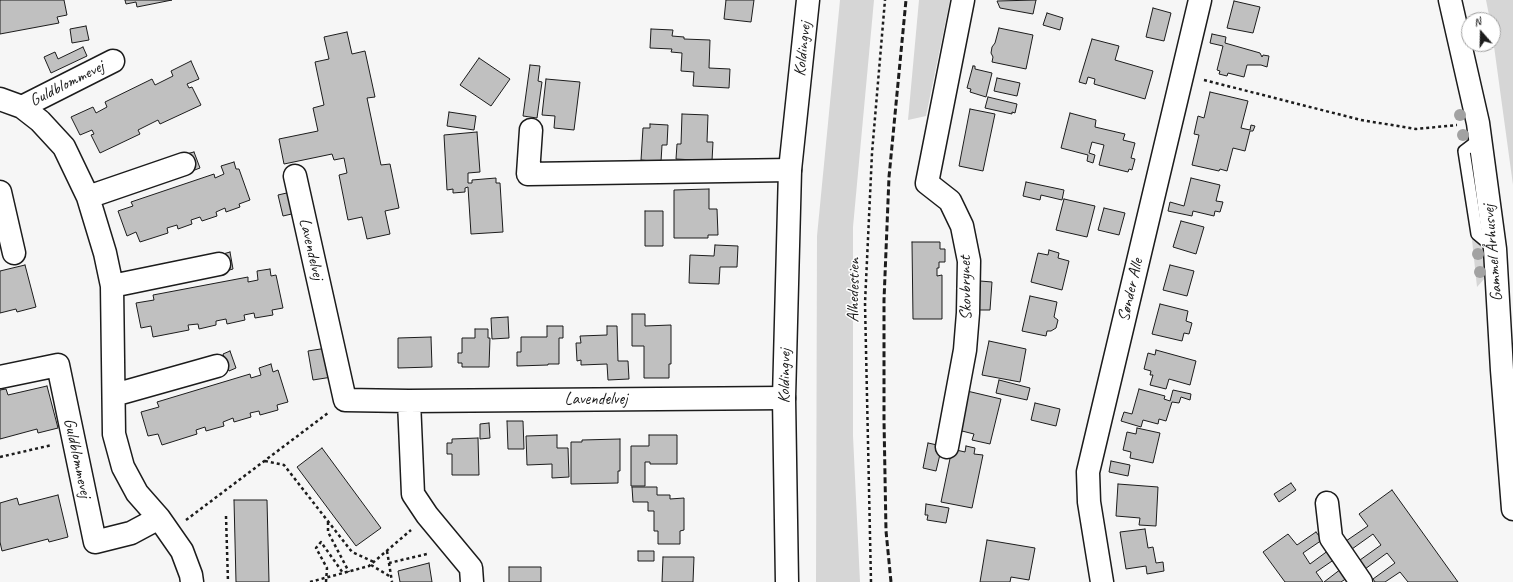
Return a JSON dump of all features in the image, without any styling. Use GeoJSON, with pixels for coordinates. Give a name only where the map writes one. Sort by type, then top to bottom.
{"type":"FeatureCollection","features":[{"type":"Feature","properties":{"kind":"street","name":"Koldingvej"},"geometry":{"type":"LineString","coordinates":[[787,582],[784,398],[790,170],[808,0]]}},
{"type":"Feature","properties":{"kind":"street","name":"Skovbrynet"},"geometry":{"type":"LineString","coordinates":[[947,447],[965,350],[968,313],[969,261],[962,226],[950,201],[927,183],[963,0]]}},
{"type":"Feature","properties":{"kind":"street","name":"Sønder Alle"},"geometry":{"type":"LineString","coordinates":[[1102,582],[1089,502],[1088,472],[1200,0]]}},
{"type":"Feature","properties":{"kind":"street","name":"Gammel Århusvej"},"geometry":{"type":"LineString","coordinates":[[1450,0],[1480,130],[1495,249],[1502,370],[1512,498]]}},
{"type":"Feature","properties":{"kind":"street","name":"Guldblommevej"},"geometry":{"type":"LineString","coordinates":[[22,107],[113,61]]}},
{"type":"Feature","properties":{"kind":"street","name":"Guldblommevej"},"geometry":{"type":"LineString","coordinates":[[0,99],[22,107],[40,120],[64,147],[88,197],[105,253],[112,286],[114,434],[123,467],[137,493],[164,525],[182,551],[192,582]]}},
{"type":"Feature","properties":{"kind":"street"},"geometry":{"type":"LineString","coordinates":[[531,130],[528,174],[790,170]]}},
{"type":"Feature","properties":{"kind":"street"},"geometry":{"type":"LineString","coordinates":[[88,197],[184,164]]}},
{"type":"Feature","properties":{"kind":"street","name":"Lavendelvej"},"geometry":{"type":"LineString","coordinates":[[295,176],[346,400],[409,401],[784,398]]}},
{"type":"Feature","properties":{"kind":"street"},"geometry":{"type":"LineString","coordinates":[[0,192],[14,253]]}},
{"type":"Feature","properties":{"kind":"street"},"geometry":{"type":"LineString","coordinates":[[112,286],[220,264]]}},
{"type":"Feature","properties":{"kind":"street","name":"Guldblommevej"},"geometry":{"type":"LineString","coordinates":[[0,377],[58,365],[95,542],[164,525]]}},
{"type":"Feature","properties":{"kind":"street"},"geometry":{"type":"LineString","coordinates":[[114,395],[217,366]]}},
{"type":"Feature","properties":{"kind":"street"},"geometry":{"type":"LineString","coordinates":[[409,401],[413,494],[427,515],[471,568],[472,582]]}},
{"type":"Feature","properties":{"kind":"street"},"geometry":{"type":"LineString","coordinates":[[1327,504],[1331,538],[1361,582]]}},
{"type":"Feature","properties":{"kind":"path","name":"Alhedestien"},"geometry":{"type":"LineString","coordinates":[[871,582],[865,303],[872,153],[884,0]]}},
{"type":"Feature","properties":{"kind":"path"},"geometry":{"type":"LineString","coordinates":[[1182,75],[1362,120],[1416,129],[1480,130]]}},
{"type":"Feature","properties":{"kind":"path"},"geometry":{"type":"LineString","coordinates":[[164,525],[264,461],[346,400]]}},
{"type":"Feature","properties":{"kind":"path"},"geometry":{"type":"LineString","coordinates":[[0,457],[74,441]]}},
{"type":"Feature","properties":{"kind":"path"},"geometry":{"type":"LineString","coordinates":[[264,461],[284,465],[352,552],[374,562]]}},
{"type":"Feature","properties":{"kind":"path"},"geometry":{"type":"LineString","coordinates":[[310,582],[370,565],[427,515]]}},
{"type":"Feature","properties":{"kind":"path"},"geometry":{"type":"LineString","coordinates":[[226,516],[228,582]]}},
{"type":"Feature","properties":{"kind":"path"},"geometry":{"type":"LineString","coordinates":[[328,522],[328,532],[349,572]]}},
{"type":"Feature","properties":{"kind":"path"},"geometry":{"type":"LineString","coordinates":[[326,582],[327,568],[316,548],[322,542],[343,573]]}},
{"type":"Feature","properties":{"kind":"path"},"geometry":{"type":"LineString","coordinates":[[387,551],[392,582]]}},
{"type":"Feature","properties":{"kind":"path"},"geometry":{"type":"LineString","coordinates":[[388,563],[427,554]]}},
{"type":"Feature","properties":{"kind":"path"},"geometry":{"type":"LineString","coordinates":[[370,565],[391,577]]}},
{"type":"Feature","properties":{"kind":"shaded area"},"geometry":{"type":"Polygon","coordinates":[[[840,0],[874,0],[853,227],[853,436],[860,582],[816,582],[817,236],[840,0]]]}},
{"type":"Feature","properties":{"kind":"shaded area"},"geometry":{"type":"Polygon","coordinates":[[[919,0],[950,0],[926,116],[908,120],[919,0]]]}},
{"type":"Feature","properties":{"kind":"shaded area"},"geometry":{"type":"Polygon","coordinates":[[[1486,0],[1513,0],[1513,185],[1495,52],[1501,52],[1501,12],[1488,12],[1486,0]]]}},
{"type":"Feature","properties":{"kind":"shaded area"},"geometry":{"type":"Polygon","coordinates":[[[1472,240],[1482,246],[1486,277],[1477,287],[1472,240]]]}},
{"type":"Feature","properties":{"kind":"building"},"geometry":{"type":"Polygon","coordinates":[[[0,0],[64,0],[67,15],[57,17],[59,23],[0,34],[0,0]]]}},
{"type":"Feature","properties":{"kind":"building"},"geometry":{"type":"Polygon","coordinates":[[[125,0],[172,0],[137,7],[136,2],[126,4],[125,0]]]}},
{"type":"Feature","properties":{"kind":"building"},"geometry":{"type":"Polygon","coordinates":[[[726,0],[754,0],[751,22],[724,19],[726,0]]]}},
{"type":"Feature","properties":{"kind":"building"},"geometry":{"type":"Polygon","coordinates":[[[1036,0],[1033,14],[1000,8],[997,1],[1036,0]]]}},
{"type":"Feature","properties":{"kind":"building"},"geometry":{"type":"Polygon","coordinates":[[[1234,1],[1260,7],[1253,33],[1227,28],[1234,1]]]}},
{"type":"Feature","properties":{"kind":"building"},"geometry":{"type":"Polygon","coordinates":[[[1153,8],[1171,13],[1164,41],[1146,37],[1153,8]]]}},
{"type":"Feature","properties":{"kind":"building"},"geometry":{"type":"Polygon","coordinates":[[[1047,13],[1063,18],[1060,30],[1043,25],[1047,13]]]}},
{"type":"Feature","properties":{"kind":"building"},"geometry":{"type":"Polygon","coordinates":[[[86,26],[89,40],[72,43],[70,29],[86,26]]]}},
{"type":"Feature","properties":{"kind":"building"},"geometry":{"type":"Polygon","coordinates":[[[999,28],[1033,35],[1026,69],[992,62],[992,47],[995,43],[999,28]]]}},
{"type":"Feature","properties":{"kind":"building"},"geometry":{"type":"Polygon","coordinates":[[[651,29],[673,30],[672,36],[684,37],[684,39],[710,40],[709,68],[730,69],[729,88],[693,86],[694,72],[681,71],[682,53],[671,52],[672,49],[650,48],[651,29]]]}},
{"type":"Feature","properties":{"kind":"building"},"geometry":{"type":"Polygon","coordinates":[[[347,32],[352,54],[365,51],[375,97],[367,98],[381,165],[390,164],[399,208],[385,211],[390,234],[367,239],[362,217],[348,220],[339,175],[347,173],[344,158],[334,160],[332,154],[284,164],[279,139],[318,131],[313,108],[324,105],[315,62],[329,59],[324,37],[347,32]]]}},
{"type":"Feature","properties":{"kind":"building"},"geometry":{"type":"Polygon","coordinates":[[[1212,34],[1226,37],[1225,43],[1260,53],[1262,57],[1263,55],[1269,56],[1267,67],[1261,65],[1247,65],[1244,77],[1228,73],[1227,76],[1219,74],[1220,71],[1217,70],[1223,46],[1210,43],[1212,34]]]}},
{"type":"Feature","properties":{"kind":"building"},"geometry":{"type":"Polygon","coordinates":[[[1092,39],[1119,46],[1115,60],[1153,71],[1145,99],[1094,84],[1095,79],[1088,77],[1086,84],[1079,82],[1092,39]]]}},
{"type":"Feature","properties":{"kind":"building"},"geometry":{"type":"Polygon","coordinates":[[[83,47],[87,56],[51,73],[44,57],[55,52],[58,59],[83,47]]]}},
{"type":"Feature","properties":{"kind":"building"},"geometry":{"type":"Polygon","coordinates":[[[479,58],[510,79],[491,106],[460,85],[479,58]]]}},
{"type":"Feature","properties":{"kind":"building"},"geometry":{"type":"Polygon","coordinates":[[[191,61],[199,79],[187,84],[189,88],[192,87],[201,105],[160,124],[158,120],[138,130],[140,134],[100,153],[91,135],[94,134],[92,130],[80,135],[71,117],[93,107],[96,113],[107,107],[105,102],[152,79],[155,85],[173,76],[171,71],[191,61]]]}},
{"type":"Feature","properties":{"kind":"building"},"geometry":{"type":"Polygon","coordinates":[[[530,65],[540,66],[538,81],[542,82],[537,118],[523,116],[530,65]]]}},
{"type":"Feature","properties":{"kind":"building"},"geometry":{"type":"Polygon","coordinates":[[[973,66],[975,66],[975,69],[992,73],[986,97],[970,92],[971,89],[967,88],[973,66]]]}},
{"type":"Feature","properties":{"kind":"building"},"geometry":{"type":"Polygon","coordinates":[[[997,78],[1020,83],[1017,96],[994,91],[997,78]]]}},
{"type":"Feature","properties":{"kind":"building"},"geometry":{"type":"Polygon","coordinates":[[[546,79],[580,82],[574,130],[554,128],[555,116],[542,115],[546,79]]]}},
{"type":"Feature","properties":{"kind":"building"},"geometry":{"type":"Polygon","coordinates":[[[1210,92],[1248,101],[1241,128],[1250,130],[1251,125],[1255,126],[1253,131],[1250,131],[1245,151],[1233,148],[1227,171],[1220,169],[1219,171],[1192,165],[1199,135],[1194,134],[1198,116],[1204,118],[1210,92]]]}},
{"type":"Feature","properties":{"kind":"building"},"geometry":{"type":"Polygon","coordinates":[[[988,97],[1017,104],[1015,113],[1012,112],[1012,114],[985,108],[988,97]]]}},
{"type":"Feature","properties":{"kind":"building"},"geometry":{"type":"Polygon","coordinates":[[[970,109],[995,114],[983,171],[959,166],[970,109]]]}},
{"type":"Feature","properties":{"kind":"building"},"geometry":{"type":"Polygon","coordinates":[[[449,112],[476,116],[474,130],[447,126],[449,112]]]}},
{"type":"Feature","properties":{"kind":"building"},"geometry":{"type":"Polygon","coordinates":[[[1070,113],[1096,120],[1095,127],[1125,134],[1123,140],[1135,143],[1131,158],[1135,159],[1132,170],[1129,169],[1128,172],[1099,165],[1104,145],[1092,142],[1089,153],[1095,155],[1093,163],[1087,161],[1088,155],[1061,148],[1070,113]]]}},
{"type":"Feature","properties":{"kind":"building"},"geometry":{"type":"Polygon","coordinates":[[[682,114],[708,115],[707,142],[713,142],[712,161],[676,159],[677,144],[681,144],[682,114]]]}},
{"type":"Feature","properties":{"kind":"building"},"geometry":{"type":"Polygon","coordinates":[[[650,124],[668,125],[667,145],[662,145],[661,162],[641,160],[643,128],[650,128],[650,124]]]}},
{"type":"Feature","properties":{"kind":"building"},"geometry":{"type":"Polygon","coordinates":[[[477,132],[480,172],[468,173],[468,183],[472,183],[472,180],[496,178],[496,183],[500,183],[503,232],[471,234],[468,187],[465,188],[465,192],[453,193],[453,189],[447,190],[444,135],[477,132]]]}},
{"type":"Feature","properties":{"kind":"building"},"geometry":{"type":"Polygon","coordinates":[[[194,152],[200,168],[192,171],[186,154],[194,152]]]}},
{"type":"Feature","properties":{"kind":"building"},"geometry":{"type":"Polygon","coordinates":[[[234,162],[236,169],[239,169],[250,200],[239,204],[240,207],[226,212],[225,208],[216,212],[217,216],[202,221],[200,217],[191,220],[192,224],[178,229],[177,225],[167,228],[168,233],[140,242],[136,232],[127,236],[118,211],[133,206],[131,202],[214,174],[215,178],[224,174],[221,166],[234,162]]]}},
{"type":"Feature","properties":{"kind":"building"},"geometry":{"type":"Polygon","coordinates":[[[1191,178],[1220,185],[1216,201],[1223,202],[1220,212],[1215,211],[1214,216],[1193,211],[1192,216],[1168,211],[1170,202],[1184,206],[1191,178]]]}},
{"type":"Feature","properties":{"kind":"building"},"geometry":{"type":"Polygon","coordinates":[[[1026,182],[1064,190],[1062,200],[1041,195],[1040,200],[1023,196],[1026,182]]]}},
{"type":"Feature","properties":{"kind":"building"},"geometry":{"type":"Polygon","coordinates":[[[709,189],[709,209],[717,209],[718,235],[708,235],[708,238],[674,238],[674,190],[709,189]]]}},
{"type":"Feature","properties":{"kind":"building"},"geometry":{"type":"Polygon","coordinates":[[[291,192],[296,213],[283,216],[278,195],[291,192]]]}},
{"type":"Feature","properties":{"kind":"building"},"geometry":{"type":"Polygon","coordinates":[[[1064,199],[1095,206],[1087,237],[1056,230],[1064,199]]]}},
{"type":"Feature","properties":{"kind":"building"},"geometry":{"type":"Polygon","coordinates":[[[1104,208],[1125,213],[1119,235],[1098,230],[1104,208]]]}},
{"type":"Feature","properties":{"kind":"building"},"geometry":{"type":"Polygon","coordinates":[[[645,211],[663,211],[663,246],[645,246],[645,211]]]}},
{"type":"Feature","properties":{"kind":"building"},"geometry":{"type":"Polygon","coordinates":[[[1181,221],[1204,227],[1196,254],[1173,247],[1181,221]]]}},
{"type":"Feature","properties":{"kind":"building"},"geometry":{"type":"Polygon","coordinates":[[[912,242],[940,242],[940,249],[945,249],[945,262],[939,262],[939,268],[937,268],[937,276],[942,275],[942,319],[913,319],[912,242]]]}},
{"type":"Feature","properties":{"kind":"building"},"geometry":{"type":"Polygon","coordinates":[[[715,245],[738,246],[737,267],[720,267],[719,284],[689,283],[690,255],[714,256],[715,245]]]}},
{"type":"Feature","properties":{"kind":"building"},"geometry":{"type":"Polygon","coordinates":[[[1049,250],[1059,253],[1058,258],[1069,261],[1062,290],[1031,282],[1038,253],[1048,255],[1049,250]]]}},
{"type":"Feature","properties":{"kind":"building"},"geometry":{"type":"Polygon","coordinates":[[[230,252],[233,269],[226,271],[223,254],[230,252]]]}},
{"type":"Feature","properties":{"kind":"building"},"geometry":{"type":"Polygon","coordinates":[[[25,265],[36,307],[17,312],[16,309],[0,313],[0,271],[25,265]]]}},
{"type":"Feature","properties":{"kind":"building"},"geometry":{"type":"Polygon","coordinates":[[[1170,265],[1194,271],[1187,296],[1163,290],[1170,265]]]}},
{"type":"Feature","properties":{"kind":"building"},"geometry":{"type":"Polygon","coordinates":[[[270,269],[271,276],[276,275],[283,308],[272,310],[273,315],[255,318],[254,313],[244,315],[245,320],[227,324],[226,319],[216,321],[216,325],[199,329],[198,324],[188,325],[189,330],[153,337],[151,326],[141,328],[136,303],[154,300],[153,295],[248,277],[248,282],[258,280],[257,271],[270,269]]]}},
{"type":"Feature","properties":{"kind":"building"},"geometry":{"type":"Polygon","coordinates":[[[980,281],[992,282],[990,310],[978,310],[980,281]]]}},
{"type":"Feature","properties":{"kind":"building"},"geometry":{"type":"Polygon","coordinates":[[[1030,296],[1057,302],[1054,317],[1058,320],[1056,328],[1051,331],[1047,331],[1046,336],[1022,331],[1030,296]]]}},
{"type":"Feature","properties":{"kind":"building"},"geometry":{"type":"Polygon","coordinates":[[[1160,304],[1188,311],[1186,321],[1192,323],[1189,334],[1184,333],[1182,341],[1152,334],[1160,304]]]}},
{"type":"Feature","properties":{"kind":"building"},"geometry":{"type":"Polygon","coordinates":[[[632,314],[645,314],[645,326],[671,325],[671,364],[669,364],[669,378],[644,378],[644,346],[632,346],[632,314]]]}},
{"type":"Feature","properties":{"kind":"building"},"geometry":{"type":"Polygon","coordinates":[[[508,317],[509,338],[492,339],[491,318],[508,317]]]}},
{"type":"Feature","properties":{"kind":"building"},"geometry":{"type":"Polygon","coordinates":[[[547,326],[563,326],[563,338],[559,338],[559,364],[517,366],[517,352],[521,352],[521,337],[547,337],[547,326]]]}},
{"type":"Feature","properties":{"kind":"building"},"geometry":{"type":"Polygon","coordinates":[[[607,326],[617,326],[618,361],[628,361],[629,379],[608,380],[607,364],[581,365],[581,360],[577,361],[576,343],[581,343],[580,336],[607,335],[607,326]]]}},
{"type":"Feature","properties":{"kind":"building"},"geometry":{"type":"Polygon","coordinates":[[[475,329],[488,329],[488,338],[490,338],[489,367],[462,367],[462,363],[458,363],[458,353],[462,353],[462,338],[475,338],[475,329]]]}},
{"type":"Feature","properties":{"kind":"building"},"geometry":{"type":"Polygon","coordinates":[[[431,337],[432,367],[398,368],[398,338],[431,337]]]}},
{"type":"Feature","properties":{"kind":"building"},"geometry":{"type":"Polygon","coordinates":[[[989,341],[1026,349],[1020,382],[982,375],[989,341]]]}},
{"type":"Feature","properties":{"kind":"building"},"geometry":{"type":"Polygon","coordinates":[[[327,348],[332,377],[313,380],[308,351],[327,348]]]}},
{"type":"Feature","properties":{"kind":"building"},"geometry":{"type":"Polygon","coordinates":[[[1156,350],[1196,361],[1190,385],[1169,379],[1166,389],[1150,385],[1153,375],[1150,375],[1151,371],[1144,369],[1148,353],[1155,355],[1156,350]]]}},
{"type":"Feature","properties":{"kind":"building"},"geometry":{"type":"Polygon","coordinates":[[[230,351],[236,368],[229,371],[223,354],[230,351]]]}},
{"type":"Feature","properties":{"kind":"building"},"geometry":{"type":"Polygon","coordinates":[[[271,364],[273,372],[278,370],[288,402],[277,405],[278,410],[260,415],[259,411],[250,413],[251,417],[234,422],[233,418],[223,422],[224,426],[206,431],[205,427],[196,430],[197,434],[162,445],[158,434],[148,436],[141,412],[159,407],[157,402],[250,374],[251,378],[261,375],[259,368],[271,364]]]}},
{"type":"Feature","properties":{"kind":"building"},"geometry":{"type":"Polygon","coordinates":[[[999,380],[1030,388],[1027,400],[996,393],[999,380]]]}},
{"type":"Feature","properties":{"kind":"building"},"geometry":{"type":"Polygon","coordinates":[[[47,386],[58,428],[38,433],[37,429],[0,439],[0,390],[6,389],[8,395],[47,386]]]}},
{"type":"Feature","properties":{"kind":"building"},"geometry":{"type":"Polygon","coordinates":[[[1139,389],[1165,396],[1164,399],[1170,401],[1173,390],[1191,394],[1190,400],[1181,397],[1179,403],[1172,402],[1166,421],[1159,419],[1158,424],[1143,420],[1141,427],[1121,421],[1124,412],[1132,414],[1139,389]]]}},
{"type":"Feature","properties":{"kind":"building"},"geometry":{"type":"Polygon","coordinates":[[[967,391],[1001,399],[990,444],[972,440],[974,434],[962,431],[960,436],[957,435],[967,391]]]}},
{"type":"Feature","properties":{"kind":"building"},"geometry":{"type":"Polygon","coordinates":[[[1035,403],[1060,409],[1056,426],[1031,420],[1035,403]]]}},
{"type":"Feature","properties":{"kind":"building"},"geometry":{"type":"Polygon","coordinates":[[[507,421],[523,421],[524,449],[508,449],[507,421]]]}},
{"type":"Feature","properties":{"kind":"building"},"geometry":{"type":"Polygon","coordinates":[[[489,423],[490,438],[480,439],[480,424],[489,423]]]}},
{"type":"Feature","properties":{"kind":"building"},"geometry":{"type":"Polygon","coordinates":[[[1137,428],[1160,433],[1153,463],[1130,458],[1131,452],[1123,450],[1127,432],[1136,434],[1137,428]]]}},
{"type":"Feature","properties":{"kind":"building"},"geometry":{"type":"Polygon","coordinates":[[[557,435],[557,448],[568,448],[569,477],[552,478],[552,464],[527,465],[526,436],[557,435]]]}},
{"type":"Feature","properties":{"kind":"building"},"geometry":{"type":"Polygon","coordinates":[[[649,435],[677,435],[677,464],[650,464],[650,462],[645,462],[645,486],[631,486],[631,446],[649,446],[649,435]]]}},
{"type":"Feature","properties":{"kind":"building"},"geometry":{"type":"Polygon","coordinates":[[[478,438],[479,475],[452,475],[452,454],[447,454],[447,443],[452,443],[452,439],[478,438]]]}},
{"type":"Feature","properties":{"kind":"building"},"geometry":{"type":"Polygon","coordinates":[[[620,439],[620,471],[618,471],[618,483],[571,484],[571,442],[582,442],[582,440],[620,439]]]}},
{"type":"Feature","properties":{"kind":"building"},"geometry":{"type":"Polygon","coordinates":[[[928,443],[942,446],[936,471],[923,468],[928,443]]]}},
{"type":"Feature","properties":{"kind":"building"},"geometry":{"type":"Polygon","coordinates":[[[966,446],[975,448],[974,454],[983,455],[972,508],[941,502],[952,449],[965,452],[966,446]]]}},
{"type":"Feature","properties":{"kind":"building"},"geometry":{"type":"Polygon","coordinates":[[[322,448],[381,528],[356,546],[297,467],[322,448]]]}},
{"type":"Feature","properties":{"kind":"building"},"geometry":{"type":"Polygon","coordinates":[[[1111,461],[1130,465],[1128,476],[1109,472],[1111,461]]]}},
{"type":"Feature","properties":{"kind":"building"},"geometry":{"type":"Polygon","coordinates":[[[1291,483],[1296,490],[1279,502],[1274,494],[1291,483]]]}},
{"type":"Feature","properties":{"kind":"building"},"geometry":{"type":"Polygon","coordinates":[[[1118,484],[1158,487],[1156,526],[1139,525],[1140,518],[1116,516],[1118,484]]]}},
{"type":"Feature","properties":{"kind":"building"},"geometry":{"type":"Polygon","coordinates":[[[632,487],[657,487],[657,495],[670,495],[670,499],[684,498],[684,530],[680,531],[680,544],[658,544],[658,531],[654,531],[654,511],[648,511],[648,502],[633,502],[632,487]]]}},
{"type":"Feature","properties":{"kind":"building"},"geometry":{"type":"Polygon","coordinates":[[[1392,490],[1458,582],[1408,582],[1400,572],[1385,582],[1375,582],[1373,579],[1395,563],[1387,553],[1365,569],[1360,560],[1381,545],[1373,534],[1352,549],[1346,541],[1368,526],[1359,514],[1392,490]]]}},
{"type":"Feature","properties":{"kind":"building"},"geometry":{"type":"Polygon","coordinates":[[[58,495],[68,537],[49,542],[48,539],[2,551],[0,542],[0,503],[17,498],[19,505],[58,495]]]}},
{"type":"Feature","properties":{"kind":"building"},"geometry":{"type":"Polygon","coordinates":[[[234,500],[267,500],[269,582],[236,582],[234,500]]]}},
{"type":"Feature","properties":{"kind":"building"},"geometry":{"type":"Polygon","coordinates":[[[926,504],[949,508],[946,523],[927,520],[928,515],[925,515],[926,504]]]}},
{"type":"Feature","properties":{"kind":"building"},"geometry":{"type":"Polygon","coordinates":[[[1145,529],[1148,548],[1153,547],[1156,563],[1163,562],[1164,571],[1147,574],[1146,566],[1126,569],[1120,532],[1145,529]]]}},
{"type":"Feature","properties":{"kind":"building"},"geometry":{"type":"Polygon","coordinates":[[[1316,532],[1322,540],[1303,553],[1310,564],[1329,550],[1335,559],[1316,572],[1323,582],[1285,582],[1263,552],[1288,534],[1297,545],[1316,532]]]}},
{"type":"Feature","properties":{"kind":"building"},"geometry":{"type":"Polygon","coordinates":[[[987,540],[1035,548],[1029,580],[1011,577],[1010,582],[980,582],[987,540]]]}},
{"type":"Feature","properties":{"kind":"building"},"geometry":{"type":"Polygon","coordinates":[[[638,551],[654,551],[654,561],[638,561],[638,551]]]}},
{"type":"Feature","properties":{"kind":"building"},"geometry":{"type":"Polygon","coordinates":[[[663,557],[694,557],[693,582],[662,582],[663,557]]]}},
{"type":"Feature","properties":{"kind":"building"},"geometry":{"type":"Polygon","coordinates":[[[429,563],[432,582],[400,582],[398,571],[429,563]]]}},
{"type":"Feature","properties":{"kind":"building"},"geometry":{"type":"Polygon","coordinates":[[[509,567],[541,567],[541,582],[509,582],[509,567]]]}},
{"type":"Feature","properties":{"kind":"building"},"geometry":{"type":"Polygon","coordinates":[[[1341,569],[1347,578],[1341,582],[1324,582],[1341,569]]]}},
{"type":"Feature","properties":{"kind":"railway"},"geometry":{"type":"LineString","coordinates":[[891,582],[886,531],[884,300],[889,177],[906,0]]}}]}
